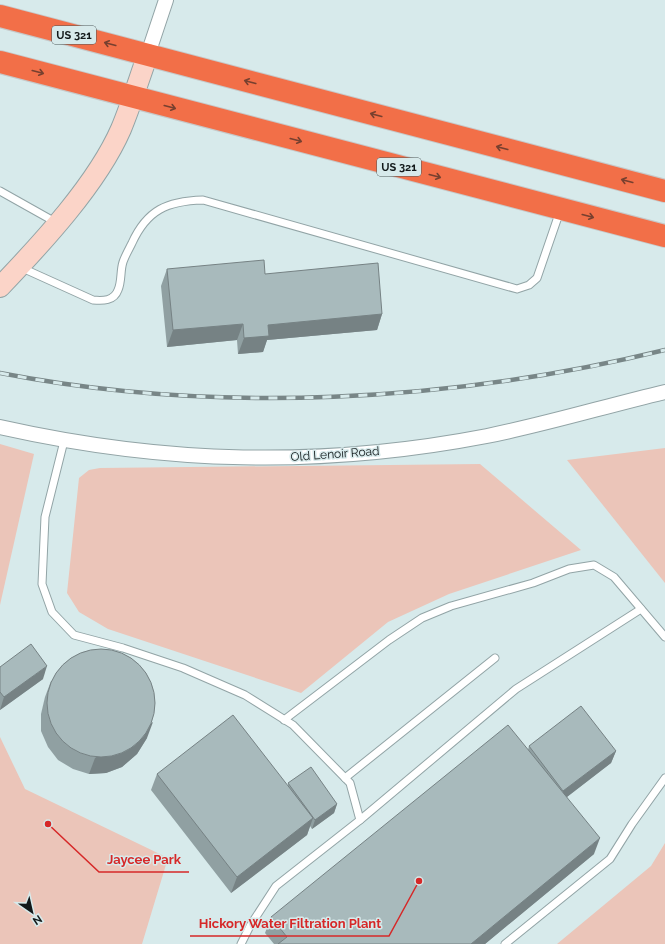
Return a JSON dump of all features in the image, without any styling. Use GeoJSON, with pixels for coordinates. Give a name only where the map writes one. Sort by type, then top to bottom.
{"type":"FeatureCollection","features":[{"type":"Feature","properties":{"kind":"highway","name":"US 321"},"geometry":{"type":"LineString","coordinates":[[0,16],[665,191]]}},
{"type":"Feature","properties":{"kind":"highway","name":"US 321"},"geometry":{"type":"LineString","coordinates":[[0,62],[665,236]]}},
{"type":"Feature","properties":{"kind":"main road"},"geometry":{"type":"LineString","coordinates":[[0,287],[58,223],[105,158],[121,129],[148,54]]}},
{"type":"Feature","properties":{"kind":"street"},"geometry":{"type":"LineString","coordinates":[[148,54],[166,0]]}},
{"type":"Feature","properties":{"kind":"street","name":"Old Lenoir Road"},"geometry":{"type":"LineString","coordinates":[[0,428],[64,440],[177,455],[257,459],[333,456],[398,450],[488,436],[539,425],[665,392]]}},
{"type":"Feature","properties":{"kind":"lane"},"geometry":{"type":"LineString","coordinates":[[0,191],[58,223]]}},
{"type":"Feature","properties":{"kind":"lane"},"geometry":{"type":"LineString","coordinates":[[19,267],[92,300],[104,302],[113,297],[118,290],[123,263],[138,229],[146,218],[174,203],[203,200],[517,289],[529,285],[537,278],[560,209]]}},
{"type":"Feature","properties":{"kind":"lane"},"geometry":{"type":"LineString","coordinates":[[64,440],[45,517],[42,584],[52,612],[74,635],[123,648],[183,668],[245,695],[293,725],[350,783],[360,820]]}},
{"type":"Feature","properties":{"kind":"lane"},"geometry":{"type":"LineString","coordinates":[[284,720],[389,640],[422,618],[451,606],[533,583],[569,569],[594,565],[614,577],[665,636]]}},
{"type":"Feature","properties":{"kind":"lane"},"geometry":{"type":"LineString","coordinates":[[241,944],[250,926],[276,886],[360,820],[516,689],[641,609]]}},
{"type":"Feature","properties":{"kind":"lane"},"geometry":{"type":"LineString","coordinates":[[346,778],[495,658]]}},
{"type":"Feature","properties":{"kind":"lane"},"geometry":{"type":"LineString","coordinates":[[505,944],[610,859],[632,824],[665,778]]}},
{"type":"Feature","properties":{"kind":"shaded area"},"geometry":{"type":"Polygon","coordinates":[[[0,444],[34,454],[0,605],[0,444]]]}},
{"type":"Feature","properties":{"kind":"shaded area"},"geometry":{"type":"Polygon","coordinates":[[[665,448],[665,583],[567,460],[665,448]]]}},
{"type":"Feature","properties":{"kind":"shaded area"},"geometry":{"type":"Polygon","coordinates":[[[480,464],[581,550],[449,594],[388,622],[301,693],[108,629],[79,612],[67,593],[79,478],[89,470],[100,468],[480,464]]]}},
{"type":"Feature","properties":{"kind":"shaded area"},"geometry":{"type":"Polygon","coordinates":[[[0,737],[25,789],[168,858],[142,944],[0,944],[0,737]]]}},
{"type":"Feature","properties":{"kind":"shaded area"},"geometry":{"type":"Polygon","coordinates":[[[665,843],[665,944],[557,944],[651,866],[665,843]]]}},
{"type":"Feature","properties":{"kind":"building"},"geometry":{"type":"Polygon","coordinates":[[[264,260],[265,274],[378,263],[382,314],[268,325],[269,336],[244,338],[243,324],[173,330],[167,269],[264,260]]]}},
{"type":"Feature","properties":{"kind":"building"},"geometry":{"type":"Polygon","coordinates":[[[31,644],[47,666],[4,697],[0,692],[0,667],[31,644]]]}},
{"type":"Feature","properties":{"kind":"building"},"geometry":{"type":"Polygon","coordinates":[[[101,649],[122,653],[139,665],[151,682],[155,703],[151,724],[139,741],[122,753],[101,757],[80,753],[63,741],[51,724],[47,703],[51,682],[63,665],[80,653],[101,649]]]}},
{"type":"Feature","properties":{"kind":"building"},"geometry":{"type":"Polygon","coordinates":[[[581,706],[616,751],[563,791],[529,746],[581,706]]]}},
{"type":"Feature","properties":{"kind":"building"},"geometry":{"type":"Polygon","coordinates":[[[233,715],[313,818],[237,877],[157,774],[233,715]]]}},
{"type":"Feature","properties":{"kind":"building"},"geometry":{"type":"Polygon","coordinates":[[[508,725],[600,838],[471,944],[278,944],[287,937],[271,917],[508,725]]]}},
{"type":"Feature","properties":{"kind":"building"},"geometry":{"type":"Polygon","coordinates":[[[311,767],[337,804],[315,820],[288,783],[311,767]]]}},
{"type":"Feature","properties":{"kind":"railway"},"geometry":{"type":"LineString","coordinates":[[0,373],[82,386],[165,394],[249,398],[334,397],[418,391],[502,381],[584,368],[665,350]]}},
{"type":"Feature","properties":{"kind":"place","name":"Jaycee Park"},"geometry":{"type":"Point","coordinates":[48,824]}},
{"type":"Feature","properties":{"kind":"place","name":"Hickory Water Filtration Plant"},"geometry":{"type":"Point","coordinates":[419,881]}}]}
